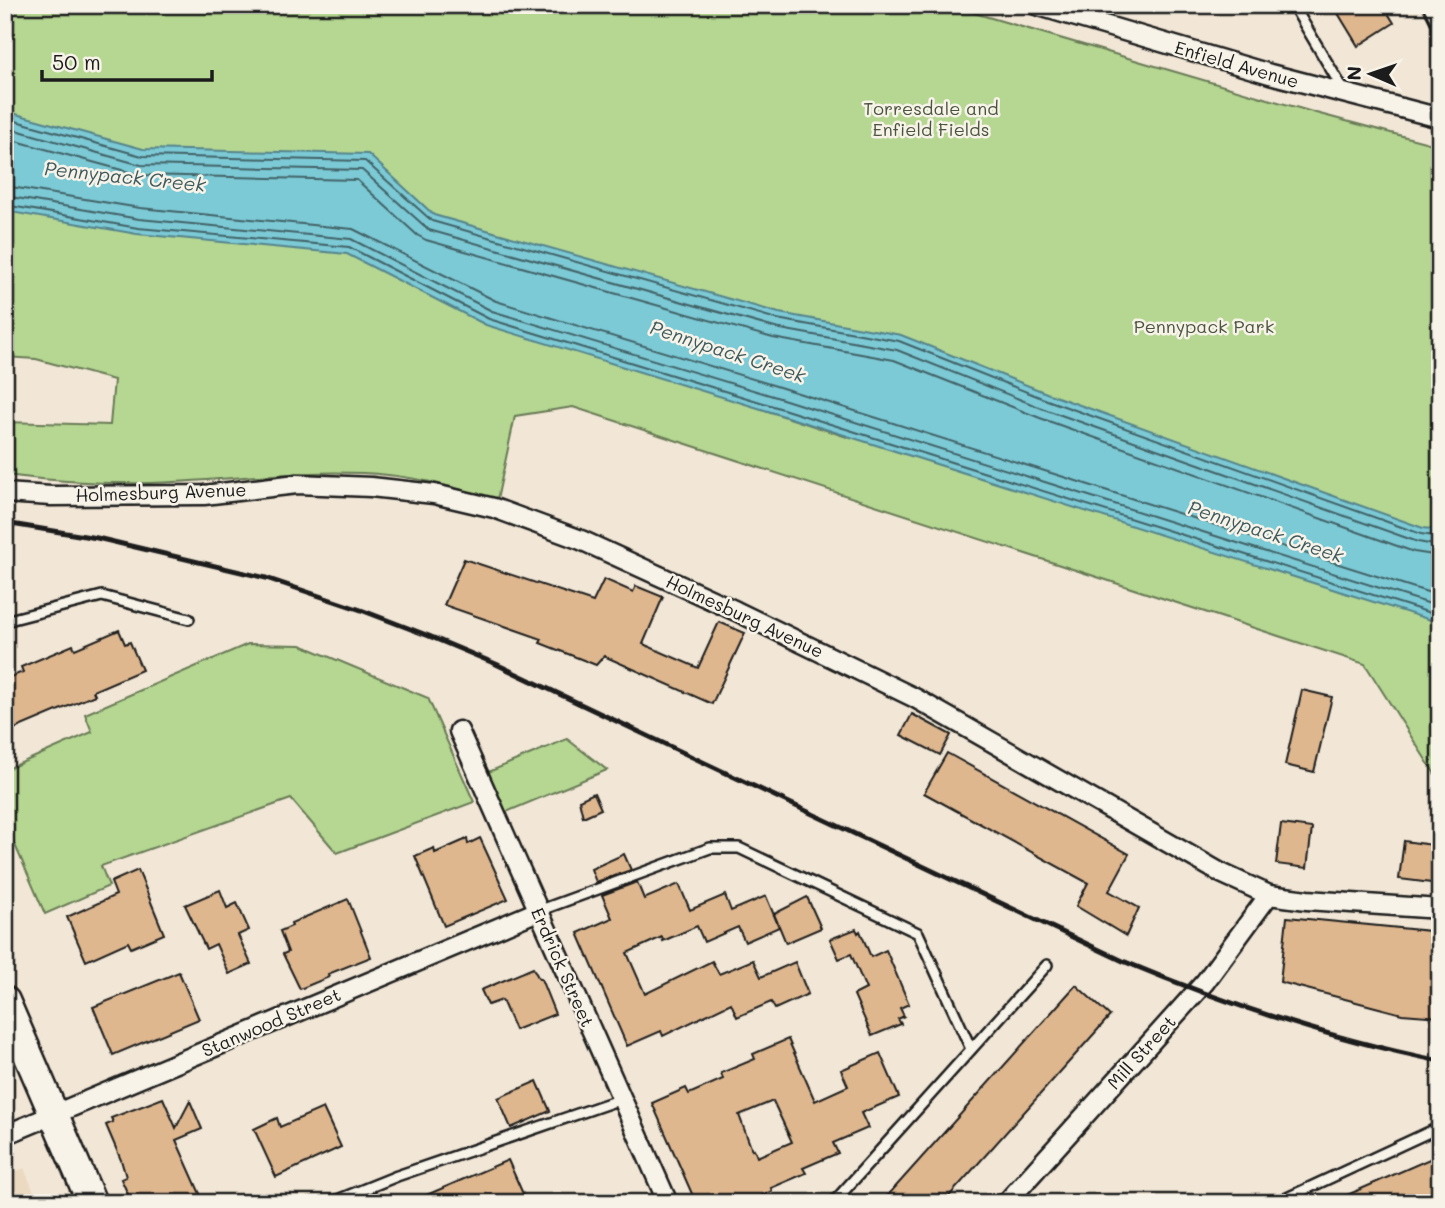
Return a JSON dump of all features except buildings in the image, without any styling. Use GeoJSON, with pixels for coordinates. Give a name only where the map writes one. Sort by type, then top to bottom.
{"type":"FeatureCollection","features":[{"type":"Feature","properties":{"kind":"main road"},"geometry":{"type":"LineString","coordinates":[[5,1000],[92,1203]]}},
{"type":"Feature","properties":{"kind":"street","name":"Enfield Avenue"},"geometry":{"type":"LineString","coordinates":[[1036,5],[1270,74],[1440,118]]}},
{"type":"Feature","properties":{"kind":"street"},"geometry":{"type":"LineString","coordinates":[[1433,5],[1440,19]]}},
{"type":"Feature","properties":{"kind":"street","name":"Holmesburg Avenue"},"geometry":{"type":"LineString","coordinates":[[5,493],[51,496],[204,495],[310,485],[371,487],[434,494],[494,508],[593,545],[915,698],[1221,873],[1269,895],[1440,909]]}},
{"type":"Feature","properties":{"kind":"street","name":"Erdrick Street"},"geometry":{"type":"LineString","coordinates":[[459,731],[668,1203]]}},
{"type":"Feature","properties":{"kind":"street","name":"Mill Street"},"geometry":{"type":"LineString","coordinates":[[1006,1203],[1205,982],[1269,895]]}},
{"type":"Feature","properties":{"kind":"street","name":"Stanwood Street"},"geometry":{"type":"LineString","coordinates":[[5,1135],[538,911]]}},
{"type":"Feature","properties":{"kind":"lane"},"geometry":{"type":"LineString","coordinates":[[1293,5],[1346,94]]}},
{"type":"Feature","properties":{"kind":"lane"},"geometry":{"type":"LineString","coordinates":[[5,621],[102,596],[189,618]]}},
{"type":"Feature","properties":{"kind":"lane"},"geometry":{"type":"LineString","coordinates":[[538,911],[710,848],[739,848],[918,933],[971,1049]]}},
{"type":"Feature","properties":{"kind":"lane"},"geometry":{"type":"LineString","coordinates":[[833,1203],[1047,965]]}},
{"type":"Feature","properties":{"kind":"lane"},"geometry":{"type":"LineString","coordinates":[[330,1203],[397,1175],[621,1099]]}},
{"type":"Feature","properties":{"kind":"lane"},"geometry":{"type":"LineString","coordinates":[[1276,1203],[1440,1127]]}},
{"type":"Feature","properties":{"kind":"shaded area"},"geometry":{"type":"Polygon","coordinates":[[[24,1168],[39,1203],[5,1203],[5,1176],[24,1168]]]}},
{"type":"Feature","properties":{"kind":"green space","name":"Pennypack Park"},"geometry":{"type":"Polygon","coordinates":[[[5,5],[947,5],[1316,113],[1440,146],[1440,782],[1365,664],[573,407],[515,416],[497,500],[416,479],[358,473],[298,473],[149,483],[41,479],[5,475],[5,422],[110,425],[114,380],[36,359],[5,357],[5,5]],[[536,326],[768,411],[847,437],[536,326]]]}},
{"type":"Feature","properties":{"kind":"green space"},"geometry":{"type":"Polygon","coordinates":[[[248,644],[301,645],[428,698],[474,802],[337,853],[291,799],[101,866],[109,886],[45,914],[5,822],[5,770],[92,732],[85,714],[248,644]]]}},
{"type":"Feature","properties":{"kind":"green space"},"geometry":{"type":"Polygon","coordinates":[[[567,739],[607,770],[504,813],[486,773],[567,739]]]}},
{"type":"Feature","properties":{"kind":"water","name":"Pennypack Creek"},"geometry":{"type":"Polygon","coordinates":[[[5,111],[143,149],[368,154],[434,215],[779,313],[901,335],[1049,394],[1423,528],[1440,530],[1440,623],[486,325],[347,254],[137,234],[5,211],[5,111]]]}},
{"type":"Feature","properties":{"kind":"railway"},"geometry":{"type":"LineString","coordinates":[[5,523],[97,538],[266,578],[361,610],[496,664],[1123,961],[1279,1019],[1440,1061]]}},
{"type":"Feature","properties":{"kind":"park label","name":"Torresdale and Enfield Fields"},"geometry":{"type":"Point","coordinates":[931,118]}}]}
